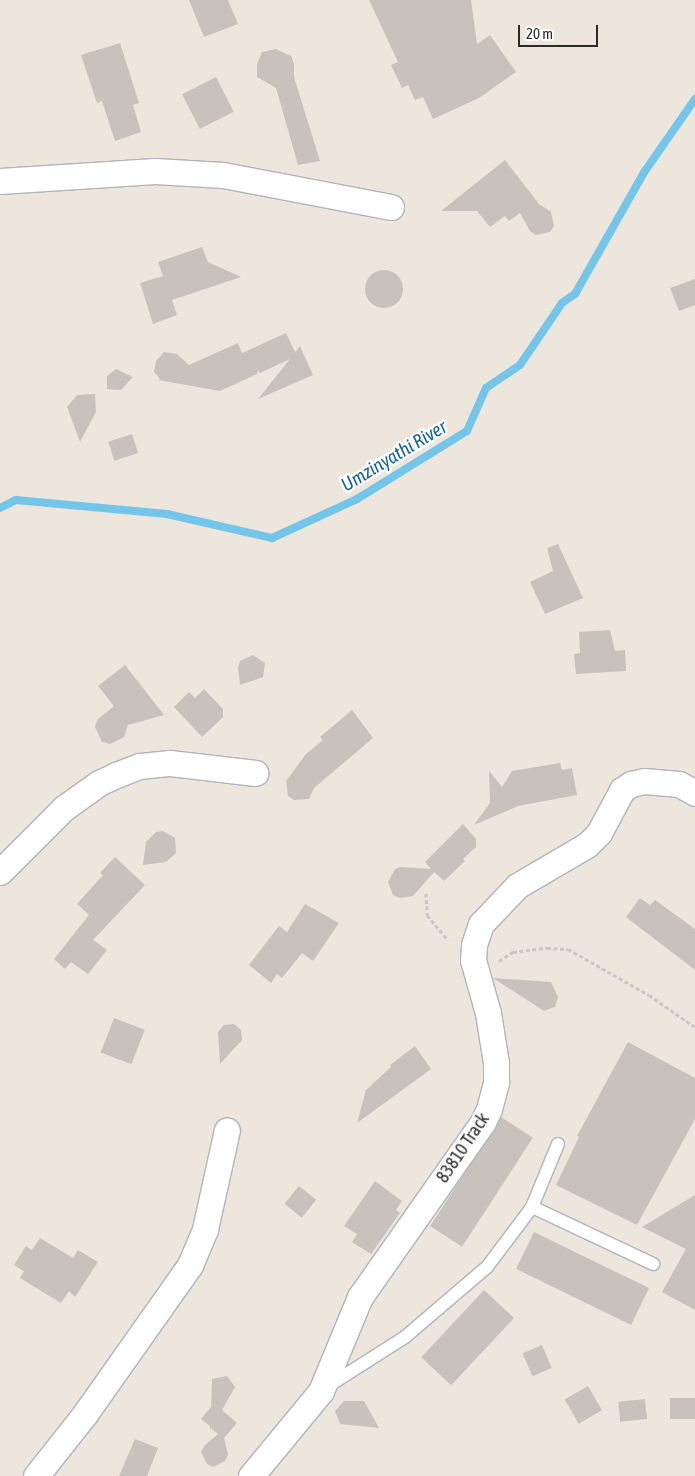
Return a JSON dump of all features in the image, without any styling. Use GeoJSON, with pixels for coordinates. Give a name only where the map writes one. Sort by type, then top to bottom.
{"type":"FeatureCollection","features":[{"type":"Feature","properties":{"kind":"street"},"geometry":{"type":"LineString","coordinates":[[0,181],[89,174],[174,172],[223,175],[391,207]]}},
{"type":"Feature","properties":{"kind":"street"},"geometry":{"type":"LineString","coordinates":[[0,872],[64,808],[99,783],[116,775],[140,766],[170,763],[255,773]]}},
{"type":"Feature","properties":{"kind":"street","name":"83810 Track"},"geometry":{"type":"LineString","coordinates":[[250,1476],[321,1391],[360,1297],[484,1122],[496,1082],[496,1063],[477,975],[474,945],[481,924],[518,886],[587,845],[599,833],[622,790],[644,780],[679,784],[695,793]]}},
{"type":"Feature","properties":{"kind":"street"},"geometry":{"type":"LineString","coordinates":[[36,1476],[85,1414],[190,1266],[205,1229],[227,1130]]}},
{"type":"Feature","properties":{"kind":"lane"},"geometry":{"type":"LineString","coordinates":[[321,1391],[405,1337],[487,1267],[532,1208],[558,1144]]}},
{"type":"Feature","properties":{"kind":"lane"},"geometry":{"type":"LineString","coordinates":[[532,1208],[654,1264]]}},
{"type":"Feature","properties":{"kind":"path"},"geometry":{"type":"LineString","coordinates":[[426,893],[427,915],[450,942]]}},
{"type":"Feature","properties":{"kind":"path"},"geometry":{"type":"LineString","coordinates":[[477,975],[513,952],[547,948],[568,949],[649,995],[695,1027]]}},
{"type":"Feature","properties":{"kind":"building"},"geometry":{"type":"Polygon","coordinates":[[[189,0],[228,0],[238,24],[204,37],[189,0]]]}},
{"type":"Feature","properties":{"kind":"building"},"geometry":{"type":"Polygon","coordinates":[[[369,0],[471,0],[477,44],[490,35],[516,72],[479,98],[433,119],[423,97],[415,100],[408,85],[402,88],[391,65],[398,62],[369,0]]]}},
{"type":"Feature","properties":{"kind":"building"},"geometry":{"type":"Polygon","coordinates":[[[120,43],[139,103],[133,105],[141,132],[115,141],[102,101],[97,103],[81,55],[120,43]]]}},
{"type":"Feature","properties":{"kind":"building"},"geometry":{"type":"Polygon","coordinates":[[[276,49],[291,56],[294,64],[294,77],[320,161],[298,165],[276,88],[257,77],[257,64],[262,52],[276,49]]]}},
{"type":"Feature","properties":{"kind":"building"},"geometry":{"type":"Polygon","coordinates":[[[216,77],[234,112],[200,129],[182,94],[216,77]]]}},
{"type":"Feature","properties":{"kind":"building"},"geometry":{"type":"Polygon","coordinates":[[[505,160],[539,204],[551,212],[554,226],[550,232],[536,235],[530,231],[520,213],[509,221],[505,216],[490,227],[477,211],[441,211],[505,160]]]}},
{"type":"Feature","properties":{"kind":"building"},"geometry":{"type":"Polygon","coordinates":[[[202,247],[208,262],[241,277],[172,300],[177,315],[153,324],[140,283],[163,276],[158,262],[202,247]]]}},
{"type":"Feature","properties":{"kind":"building"},"geometry":{"type":"Polygon","coordinates":[[[384,270],[391,271],[397,276],[402,282],[402,296],[397,302],[391,307],[384,308],[377,307],[371,302],[366,296],[365,289],[366,282],[371,276],[377,271],[384,270]]]}},
{"type":"Feature","properties":{"kind":"building"},"geometry":{"type":"Polygon","coordinates":[[[695,279],[695,305],[679,311],[670,288],[695,279]]]}},
{"type":"Feature","properties":{"kind":"building"},"geometry":{"type":"Polygon","coordinates":[[[286,333],[295,352],[300,346],[313,375],[258,399],[290,359],[260,373],[258,370],[257,374],[220,391],[158,380],[160,379],[154,372],[156,361],[164,352],[177,354],[189,365],[238,343],[242,353],[286,333]]]}},
{"type":"Feature","properties":{"kind":"building"},"geometry":{"type":"Polygon","coordinates":[[[116,369],[133,377],[121,390],[107,389],[107,376],[116,369]]]}},
{"type":"Feature","properties":{"kind":"building"},"geometry":{"type":"Polygon","coordinates":[[[95,394],[96,412],[80,442],[67,407],[77,395],[95,394]]]}},
{"type":"Feature","properties":{"kind":"building"},"geometry":{"type":"Polygon","coordinates":[[[132,434],[138,453],[114,461],[108,442],[132,434]]]}},
{"type":"Feature","properties":{"kind":"building"},"geometry":{"type":"Polygon","coordinates":[[[558,544],[583,598],[545,614],[530,582],[553,571],[547,548],[558,544]]]}},
{"type":"Feature","properties":{"kind":"building"},"geometry":{"type":"Polygon","coordinates":[[[610,630],[615,651],[625,650],[626,671],[576,674],[574,654],[580,653],[579,632],[610,630]]]}},
{"type":"Feature","properties":{"kind":"building"},"geometry":{"type":"Polygon","coordinates":[[[253,655],[265,663],[263,677],[240,685],[238,668],[240,661],[253,655]]]}},
{"type":"Feature","properties":{"kind":"building"},"geometry":{"type":"Polygon","coordinates":[[[125,665],[164,715],[128,725],[124,737],[110,744],[102,742],[95,727],[97,720],[114,706],[98,686],[125,665]]]}},
{"type":"Feature","properties":{"kind":"building"},"geometry":{"type":"Polygon","coordinates":[[[204,689],[223,709],[223,717],[202,737],[174,707],[189,692],[195,698],[204,689]]]}},
{"type":"Feature","properties":{"kind":"building"},"geometry":{"type":"Polygon","coordinates":[[[352,710],[373,738],[314,788],[309,799],[294,800],[288,796],[286,781],[306,754],[323,740],[320,737],[352,710]]]}},
{"type":"Feature","properties":{"kind":"building"},"geometry":{"type":"Polygon","coordinates":[[[560,763],[562,770],[572,768],[577,795],[518,806],[474,825],[490,803],[489,771],[502,787],[512,771],[560,763]]]}},
{"type":"Feature","properties":{"kind":"building"},"geometry":{"type":"Polygon","coordinates":[[[463,824],[476,839],[476,847],[463,859],[465,861],[444,881],[434,872],[413,896],[400,898],[393,895],[388,882],[395,869],[401,867],[431,869],[425,862],[463,824]]]}},
{"type":"Feature","properties":{"kind":"building"},"geometry":{"type":"Polygon","coordinates":[[[163,831],[175,838],[176,853],[166,862],[143,865],[146,842],[156,832],[163,831]]]}},
{"type":"Feature","properties":{"kind":"building"},"geometry":{"type":"Polygon","coordinates":[[[115,857],[145,885],[93,940],[107,950],[88,974],[71,962],[65,969],[54,959],[89,915],[77,904],[103,875],[100,873],[115,857]]]}},
{"type":"Feature","properties":{"kind":"building"},"geometry":{"type":"Polygon","coordinates":[[[640,898],[650,905],[655,900],[695,929],[695,970],[626,917],[640,898]]]}},
{"type":"Feature","properties":{"kind":"building"},"geometry":{"type":"Polygon","coordinates":[[[305,904],[339,923],[313,961],[302,953],[282,978],[277,974],[271,983],[249,965],[279,926],[287,932],[305,904]]]}},
{"type":"Feature","properties":{"kind":"building"},"geometry":{"type":"Polygon","coordinates":[[[493,978],[551,982],[558,997],[555,1007],[544,1011],[493,978]]]}},
{"type":"Feature","properties":{"kind":"building"},"geometry":{"type":"Polygon","coordinates":[[[114,1018],[145,1030],[132,1064],[101,1053],[114,1018]]]}},
{"type":"Feature","properties":{"kind":"building"},"geometry":{"type":"Polygon","coordinates":[[[234,1024],[241,1030],[242,1040],[220,1064],[218,1032],[224,1025],[234,1024]]]}},
{"type":"Feature","properties":{"kind":"building"},"geometry":{"type":"Polygon","coordinates":[[[628,1042],[695,1078],[695,1119],[637,1225],[556,1185],[579,1137],[577,1136],[628,1042]]]}},
{"type":"Feature","properties":{"kind":"building"},"geometry":{"type":"Polygon","coordinates":[[[415,1046],[431,1069],[357,1123],[366,1090],[391,1067],[390,1065],[415,1046]]]}},
{"type":"Feature","properties":{"kind":"building"},"geometry":{"type":"Polygon","coordinates":[[[501,1117],[533,1138],[462,1247],[430,1226],[501,1117]]]}},
{"type":"Feature","properties":{"kind":"building"},"geometry":{"type":"Polygon","coordinates":[[[375,1181],[402,1201],[396,1210],[400,1213],[371,1254],[352,1242],[357,1234],[344,1226],[375,1181]]]}},
{"type":"Feature","properties":{"kind":"building"},"geometry":{"type":"Polygon","coordinates":[[[299,1186],[316,1200],[302,1218],[285,1204],[299,1186]]]}},
{"type":"Feature","properties":{"kind":"building"},"geometry":{"type":"Polygon","coordinates":[[[695,1195],[695,1310],[662,1292],[686,1249],[642,1227],[695,1195]]]}},
{"type":"Feature","properties":{"kind":"building"},"geometry":{"type":"Polygon","coordinates":[[[534,1232],[649,1288],[631,1325],[516,1269],[534,1232]]]}},
{"type":"Feature","properties":{"kind":"building"},"geometry":{"type":"Polygon","coordinates":[[[40,1238],[73,1258],[78,1250],[98,1262],[75,1297],[69,1291],[61,1303],[20,1278],[24,1271],[14,1265],[26,1246],[32,1250],[40,1238]]]}},
{"type":"Feature","properties":{"kind":"building"},"geometry":{"type":"Polygon","coordinates":[[[484,1290],[514,1318],[451,1385],[421,1357],[484,1290]]]}},
{"type":"Feature","properties":{"kind":"building"},"geometry":{"type":"Polygon","coordinates":[[[542,1345],[552,1368],[532,1376],[523,1353],[542,1345]]]}},
{"type":"Feature","properties":{"kind":"building"},"geometry":{"type":"Polygon","coordinates":[[[227,1376],[235,1387],[222,1410],[237,1423],[224,1438],[228,1454],[225,1461],[213,1467],[207,1464],[201,1452],[204,1446],[218,1434],[211,1428],[210,1431],[210,1426],[201,1419],[211,1407],[212,1379],[227,1376]]]}},
{"type":"Feature","properties":{"kind":"building"},"geometry":{"type":"Polygon","coordinates":[[[588,1386],[602,1410],[579,1424],[565,1400],[588,1386]]]}},
{"type":"Feature","properties":{"kind":"building"},"geometry":{"type":"Polygon","coordinates":[[[670,1398],[695,1398],[695,1419],[670,1419],[670,1398]]]}},
{"type":"Feature","properties":{"kind":"building"},"geometry":{"type":"Polygon","coordinates":[[[645,1399],[647,1419],[620,1422],[618,1402],[645,1399]]]}},
{"type":"Feature","properties":{"kind":"building"},"geometry":{"type":"Polygon","coordinates":[[[344,1401],[364,1401],[379,1428],[340,1424],[335,1411],[344,1401]]]}},
{"type":"Feature","properties":{"kind":"building"},"geometry":{"type":"Polygon","coordinates":[[[135,1439],[158,1448],[147,1476],[119,1476],[135,1439]]]}},
{"type":"Feature","properties":{"kind":"waterway","name":"Umzinyathi River"},"geometry":{"type":"LineString","coordinates":[[0,508],[16,500],[167,514],[272,538],[357,499],[467,431],[486,388],[520,365],[562,303],[575,294],[645,171],[695,99]]}}]}
